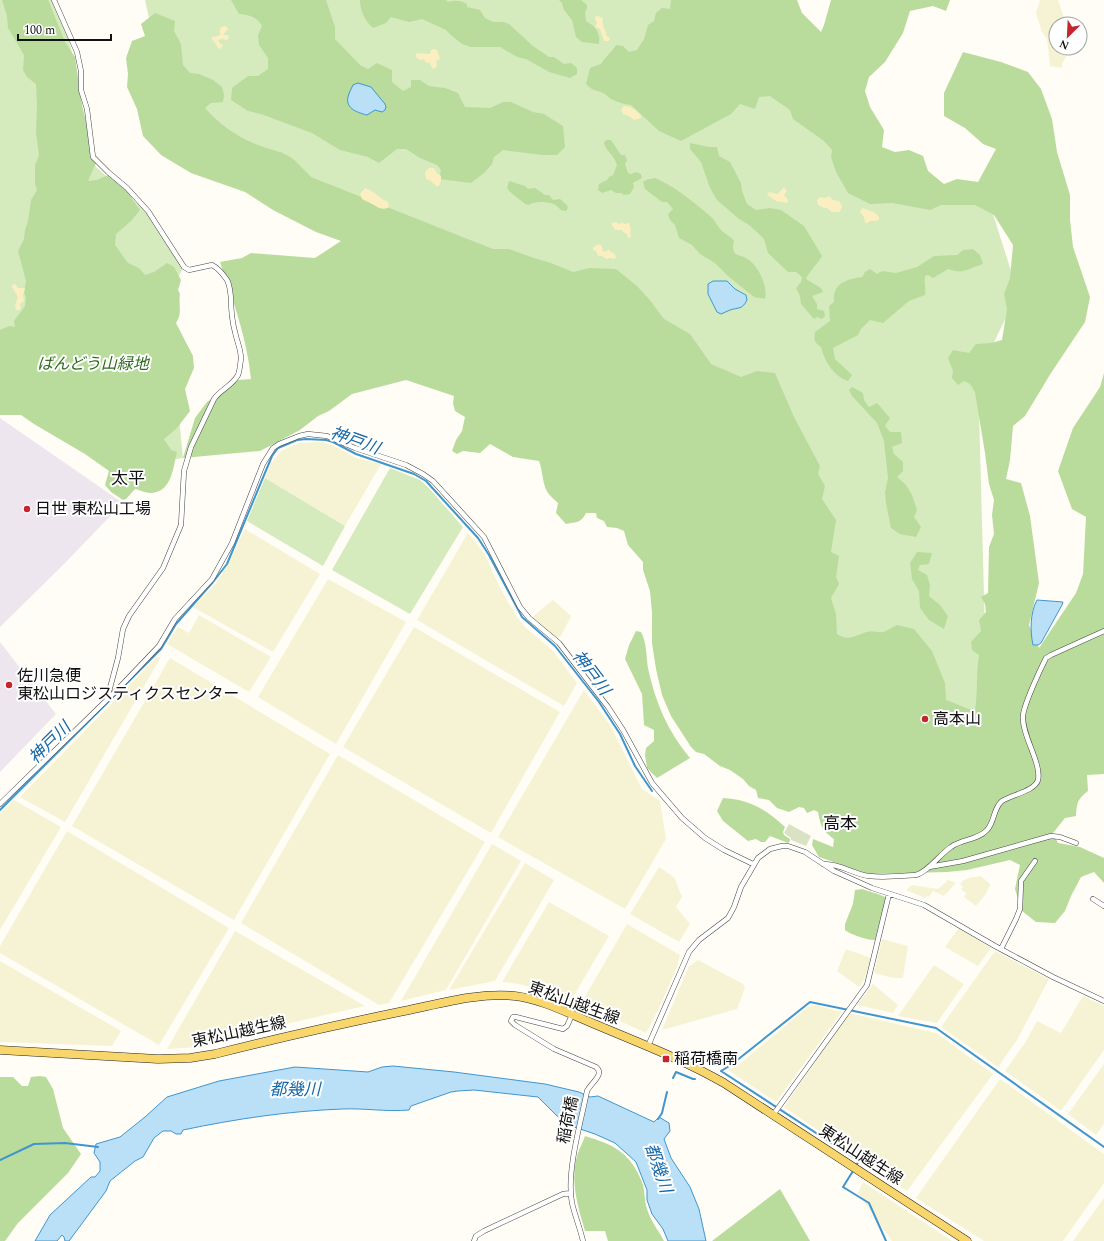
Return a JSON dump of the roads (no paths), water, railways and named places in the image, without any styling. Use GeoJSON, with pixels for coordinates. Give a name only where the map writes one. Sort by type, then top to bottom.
{"type":"FeatureCollection","features":[{"type":"Feature","properties":{"kind":"main road","name":"東松山越生線"},"geometry":{"type":"LineString","coordinates":[[0,1050],[158,1059],[190,1058],[215,1054],[382,1015],[471,998],[498,995],[521,997],[548,1005],[696,1067],[724,1083],[967,1241]]}},
{"type":"Feature","properties":{"kind":"street"},"geometry":{"type":"LineString","coordinates":[[54,0],[77,52],[81,71],[81,90],[87,109],[94,157],[108,172],[127,188],[148,211],[184,267],[190,270],[212,265],[219,269],[227,281],[229,288],[235,332],[240,347],[240,367],[238,374],[234,380],[218,393],[214,399],[191,448],[184,471],[181,525],[163,568],[128,616],[123,629],[108,699]]}},
{"type":"Feature","properties":{"kind":"street"},"geometry":{"type":"LineString","coordinates":[[0,804],[108,699],[159,646],[175,619],[212,579],[232,543],[263,464],[272,448],[299,436],[308,434],[327,436],[355,448],[406,465],[433,481],[484,537],[520,607],[529,618],[559,643],[608,707],[623,730],[652,783],[682,818],[705,838],[730,853],[753,864]]}},
{"type":"Feature","properties":{"kind":"street"},"geometry":{"type":"LineString","coordinates":[[823,864],[839,866],[868,876],[916,875],[923,873],[936,859],[952,846],[964,840],[981,836],[987,831],[993,822],[996,808],[1001,802],[1031,788],[1038,782],[1038,772],[1024,726],[1023,715],[1026,704],[1046,658],[1104,631]]}},
{"type":"Feature","properties":{"kind":"street"},"geometry":{"type":"LineString","coordinates":[[929,868],[963,861],[1051,836],[1060,837],[1076,843]]}},
{"type":"Feature","properties":{"kind":"street"},"geometry":{"type":"LineString","coordinates":[[648,1046],[689,952],[699,940],[728,918],[734,907],[741,887],[753,864],[758,858],[770,849],[782,846],[788,846],[805,852],[834,871],[872,888],[924,905],[1053,977],[1104,1001]]}},
{"type":"Feature","properties":{"kind":"street"},"geometry":{"type":"LineString","coordinates":[[1001,949],[1020,909],[1021,881],[1035,861]]}},
{"type":"Feature","properties":{"kind":"street"},"geometry":{"type":"LineString","coordinates":[[773,1115],[866,985],[889,894]]}},
{"type":"Feature","properties":{"kind":"street"},"geometry":{"type":"LineString","coordinates":[[1093,899],[1104,906]]}},
{"type":"Feature","properties":{"kind":"street","name":"稲荷橋"},"geometry":{"type":"LineString","coordinates":[[572,1015],[567,1026],[563,1029],[516,1017],[512,1018],[511,1021],[554,1049],[599,1068],[600,1074],[587,1091],[574,1154],[571,1193],[572,1202],[583,1241]]}},
{"type":"Feature","properties":{"kind":"street"},"geometry":{"type":"LineString","coordinates":[[474,1241],[476,1236],[484,1231],[563,1194],[571,1193]]}},
{"type":"Feature","properties":{"kind":"water"},"geometry":{"type":"Polygon","coordinates":[[[358,83],[371,87],[385,104],[385,110],[382,112],[375,110],[367,115],[353,110],[349,105],[348,96],[353,85],[358,83]]]}},
{"type":"Feature","properties":{"kind":"water"},"geometry":{"type":"Polygon","coordinates":[[[713,281],[727,281],[735,289],[746,295],[747,300],[742,307],[721,314],[717,312],[708,294],[708,284],[713,281]]]}},
{"type":"Feature","properties":{"kind":"water"},"geometry":{"type":"Polygon","coordinates":[[[1037,600],[1063,602],[1041,643],[1038,645],[1033,645],[1031,622],[1037,600]]]}},
{"type":"Feature","properties":{"kind":"water","name":"都幾川"},"geometry":{"type":"Polygon","coordinates":[[[393,1066],[454,1072],[545,1084],[579,1092],[590,1097],[598,1096],[654,1122],[659,1117],[669,1123],[670,1131],[664,1139],[671,1158],[690,1187],[699,1209],[706,1241],[668,1241],[663,1229],[652,1214],[647,1200],[647,1190],[636,1162],[615,1143],[571,1126],[556,1115],[538,1097],[474,1090],[451,1092],[411,1106],[409,1110],[322,1110],[222,1122],[183,1130],[181,1134],[176,1134],[171,1131],[163,1131],[154,1138],[143,1157],[135,1161],[110,1181],[106,1191],[69,1241],[65,1241],[62,1235],[57,1241],[35,1241],[50,1215],[91,1177],[95,1177],[100,1171],[100,1162],[94,1153],[96,1144],[120,1137],[167,1097],[219,1081],[295,1067],[368,1072],[382,1067],[393,1066]]]}},
{"type":"Feature","properties":{"kind":"waterway","name":"神戸川"},"geometry":{"type":"LineString","coordinates":[[0,810],[161,649],[176,624],[227,564],[272,456],[278,448],[297,440],[306,439],[326,440],[333,442],[356,454],[414,474],[426,481],[478,538],[489,555],[522,617],[555,646],[599,702],[620,734],[635,766],[652,791]]}},
{"type":"Feature","properties":{"kind":"waterway"},"geometry":{"type":"LineString","coordinates":[[721,1071],[731,1065],[810,1002],[936,1028],[1104,1147]]}},
{"type":"Feature","properties":{"kind":"waterway"},"geometry":{"type":"LineString","coordinates":[[721,1071],[859,1161],[855,1167]]}},
{"type":"Feature","properties":{"kind":"waterway"},"geometry":{"type":"LineString","coordinates":[[673,1078],[676,1072],[695,1079]]}},
{"type":"Feature","properties":{"kind":"waterway"},"geometry":{"type":"LineString","coordinates":[[658,1119],[662,1113],[667,1092]]}},
{"type":"Feature","properties":{"kind":"waterway"},"geometry":{"type":"LineString","coordinates":[[0,1160],[34,1144],[65,1143],[98,1147]]}},
{"type":"Feature","properties":{"kind":"waterway"},"geometry":{"type":"LineString","coordinates":[[853,1171],[843,1187],[869,1203],[886,1241]]}},
{"type":"Feature","properties":{"kind":"place","name":"日世 東松山工場"},"geometry":{"type":"Point","coordinates":[27,509]}},
{"type":"Feature","properties":{"kind":"place","name":"佐川急便 東松山ロジスティクスセンター"},"geometry":{"type":"Point","coordinates":[9,685]}},
{"type":"Feature","properties":{"kind":"place","name":"高本山"},"geometry":{"type":"Point","coordinates":[925,719]}},
{"type":"Feature","properties":{"kind":"place","name":"稲荷橋南"},"geometry":{"type":"Point","coordinates":[666,1059]}},
{"type":"Feature","properties":{"kind":"district","name":"太平"},"geometry":{"type":"Point","coordinates":[128,479]}},
{"type":"Feature","properties":{"kind":"district","name":"高本"},"geometry":{"type":"Point","coordinates":[840,824]}},
{"type":"Feature","properties":{"kind":"park label","name":"ばんどう山緑地"},"geometry":{"type":"Point","coordinates":[93,364]}}]}
